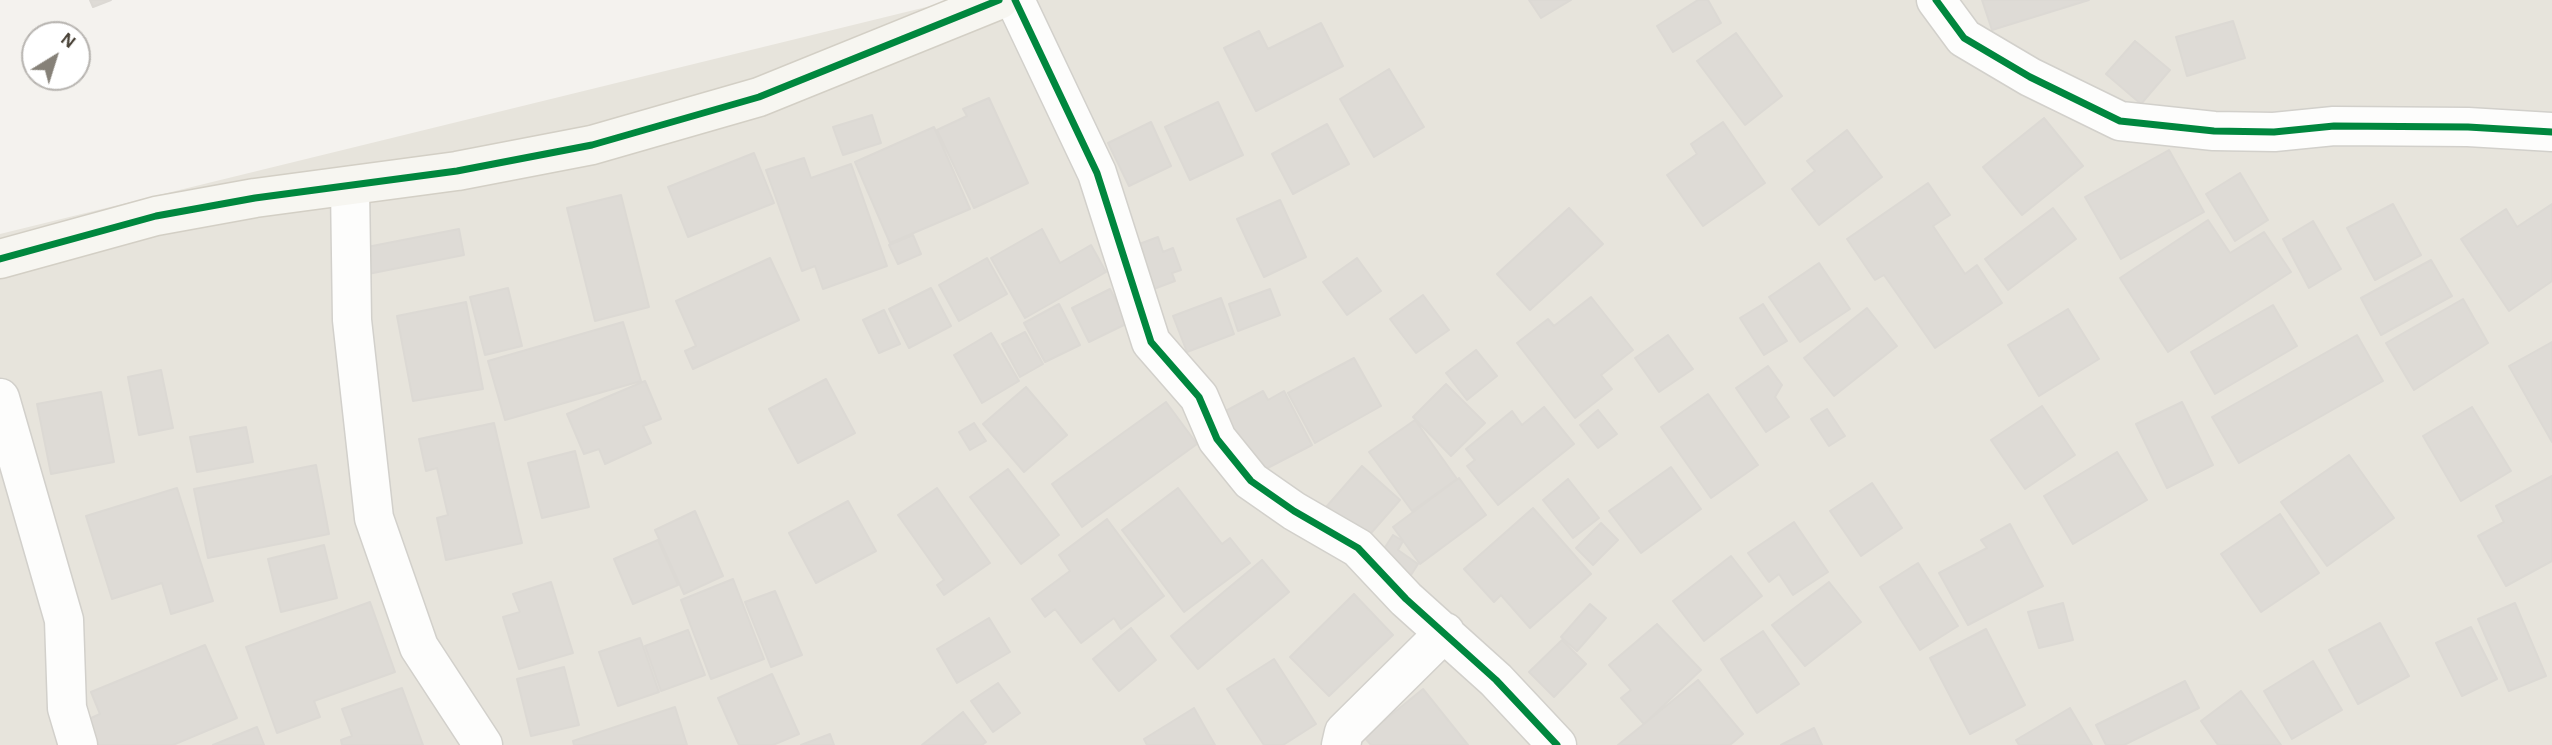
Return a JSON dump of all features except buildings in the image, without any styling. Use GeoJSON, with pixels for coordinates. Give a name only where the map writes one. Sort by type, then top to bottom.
{"type":"FeatureCollection","features":[{"type":"Feature","properties":{"kind":"street"},"geometry":{"type":"LineString","coordinates":[[0,259],[156,216],[255,198],[350,188],[457,172],[592,145],[759,96],[999,0]]}},
{"type":"Feature","properties":{"kind":"street"},"geometry":{"type":"LineString","coordinates":[[1015,0],[1097,173],[1151,342],[1199,397],[1217,439],[1251,481],[1358,548],[1406,599],[1496,680],[1557,745]]}},
{"type":"Feature","properties":{"kind":"street"},"geometry":{"type":"LineString","coordinates":[[1936,0],[1964,38],[2030,76],[2120,121],[2214,131],[2274,132],[2334,126],[2552,132]]}},
{"type":"Feature","properties":{"kind":"street"},"geometry":{"type":"LineString","coordinates":[[350,188],[352,320],[374,518],[419,647],[483,745]]}},
{"type":"Feature","properties":{"kind":"street"},"geometry":{"type":"LineString","coordinates":[[0,398],[64,620],[67,708],[78,745]]}},
{"type":"Feature","properties":{"kind":"street"},"geometry":{"type":"LineString","coordinates":[[1341,745],[1343,732],[1445,632]]}},
{"type":"Feature","properties":{"kind":"shaded area"},"geometry":{"type":"Polygon","coordinates":[[[955,0],[2552,0],[2552,745],[0,745],[0,234],[955,0]]]}},
{"type":"Feature","properties":{"kind":"cycle path"},"geometry":{"type":"LineString","coordinates":[[0,259],[156,216],[255,198],[457,171],[592,145],[759,97],[999,0]]}},
{"type":"Feature","properties":{"kind":"cycle path"},"geometry":{"type":"LineString","coordinates":[[1015,0],[1097,173],[1151,342],[1199,397],[1217,439],[1251,481],[1294,511],[1358,548],[1406,599],[1496,680],[1557,745]]}},
{"type":"Feature","properties":{"kind":"cycle path"},"geometry":{"type":"LineString","coordinates":[[1936,0],[1964,38],[2030,77],[2120,121],[2214,131],[2274,132],[2334,126],[2468,127],[2552,132]]}}]}
